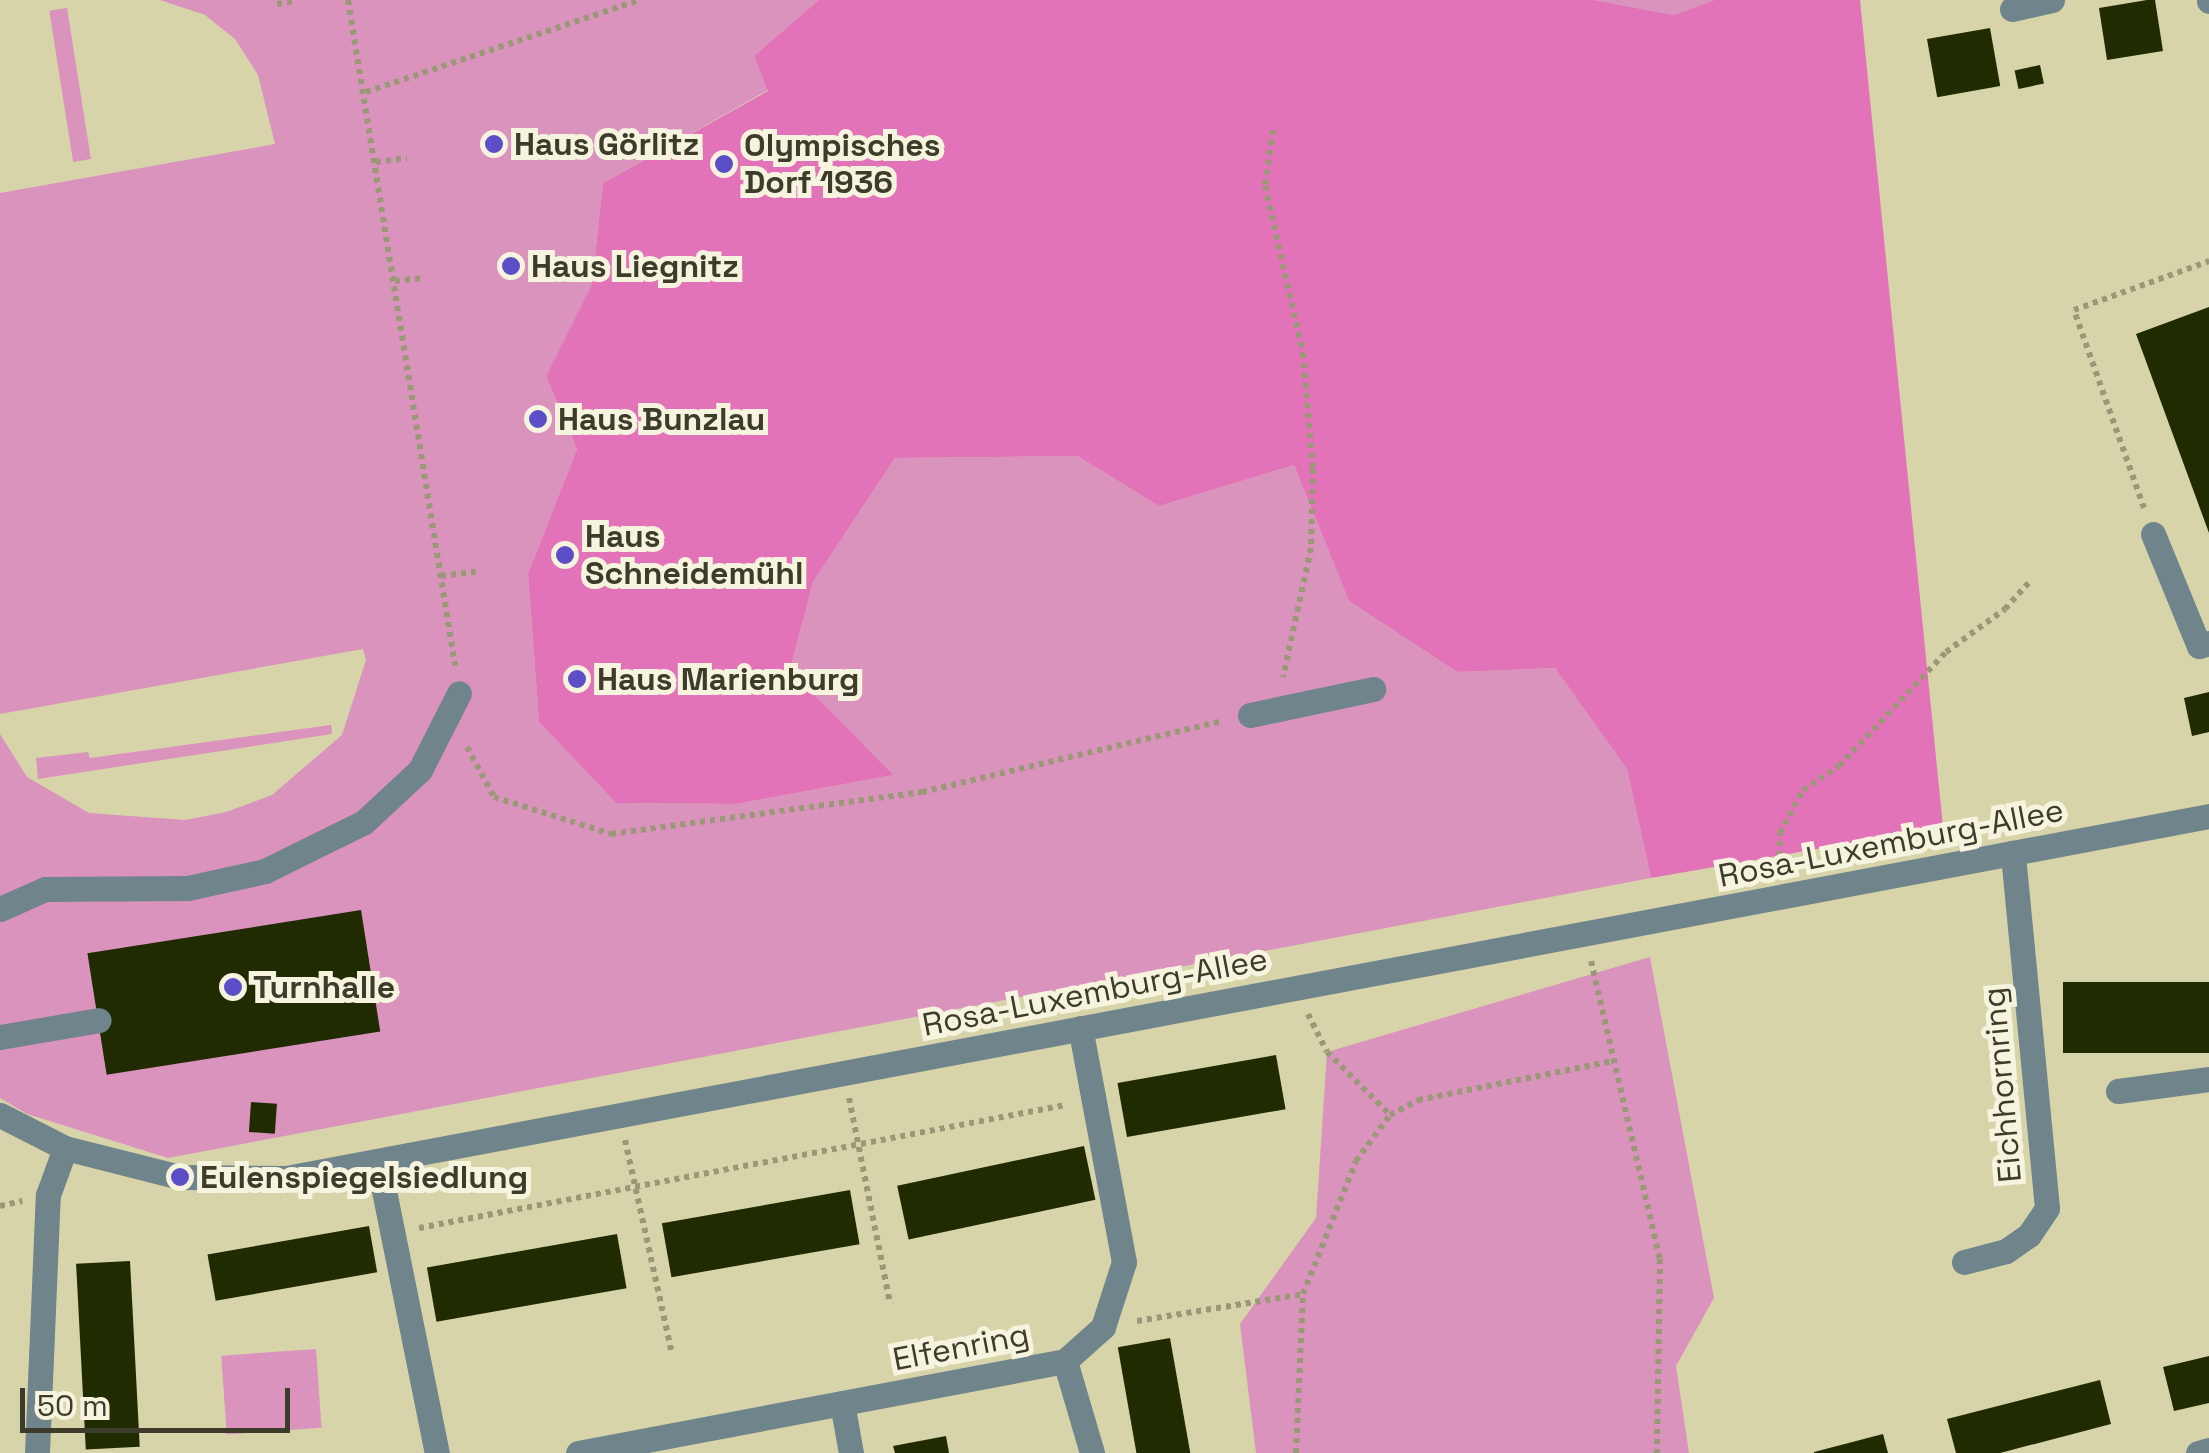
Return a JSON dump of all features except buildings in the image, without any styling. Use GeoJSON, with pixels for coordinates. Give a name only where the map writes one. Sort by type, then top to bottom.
{"type":"FeatureCollection","features":[{"type":"Feature","properties":{"kind":"street"},"geometry":{"type":"LineString","coordinates":[[2012,9],[2052,0]]}},
{"type":"Feature","properties":{"kind":"street"},"geometry":{"type":"LineString","coordinates":[[2153,534],[2199,646],[2209,643]]}},
{"type":"Feature","properties":{"kind":"street"},"geometry":{"type":"LineString","coordinates":[[1250,715],[1373,690]]}},
{"type":"Feature","properties":{"kind":"street"},"geometry":{"type":"LineString","coordinates":[[0,909],[45,889],[188,888],[265,871],[364,822],[420,770],[459,692]]}},
{"type":"Feature","properties":{"kind":"street","name":"Rosa-Luxemburg-Allee"},"geometry":{"type":"LineString","coordinates":[[0,1114],[65,1148],[180,1178],[225,1182],[378,1160],[2209,816]]}},
{"type":"Feature","properties":{"kind":"street","name":"Eichhornring"},"geometry":{"type":"LineString","coordinates":[[1964,1262],[2006,1251],[2028,1235],[2047,1208],[2012,853]]}},
{"type":"Feature","properties":{"kind":"street"},"geometry":{"type":"LineString","coordinates":[[0,1038],[99,1020]]}},
{"type":"Feature","properties":{"kind":"street","name":"Elfenring"},"geometry":{"type":"LineString","coordinates":[[578,1453],[1064,1361],[1103,1326],[1124,1262],[1080,1028]]}},
{"type":"Feature","properties":{"kind":"street"},"geometry":{"type":"LineString","coordinates":[[2118,1091],[2209,1079]]}},
{"type":"Feature","properties":{"kind":"street"},"geometry":{"type":"LineString","coordinates":[[37,1453],[48,1195],[65,1148]]}},
{"type":"Feature","properties":{"kind":"street"},"geometry":{"type":"LineString","coordinates":[[378,1160],[437,1453]]}},
{"type":"Feature","properties":{"kind":"street"},"geometry":{"type":"LineString","coordinates":[[1064,1361],[1092,1453]]}},
{"type":"Feature","properties":{"kind":"street"},"geometry":{"type":"LineString","coordinates":[[842,1403],[851,1453]]}},
{"type":"Feature","properties":{"kind":"street"},"geometry":{"type":"LineString","coordinates":[[2198,1453],[2209,1450]]}},
{"type":"Feature","properties":{"kind":"path"},"geometry":{"type":"LineString","coordinates":[[277,4],[297,0]]}},
{"type":"Feature","properties":{"kind":"path"},"geometry":{"type":"LineString","coordinates":[[348,0],[366,92],[468,751],[494,796],[611,834],[922,792],[1250,715],[1289,670],[1311,548],[1303,353],[1265,186],[1273,130]]}},
{"type":"Feature","properties":{"kind":"path"},"geometry":{"type":"LineString","coordinates":[[366,92],[639,0]]}},
{"type":"Feature","properties":{"kind":"path"},"geometry":{"type":"LineString","coordinates":[[376,162],[407,158]]}},
{"type":"Feature","properties":{"kind":"path"},"geometry":{"type":"LineString","coordinates":[[2153,534],[2074,310],[2209,261]]}},
{"type":"Feature","properties":{"kind":"path"},"geometry":{"type":"LineString","coordinates":[[395,281],[423,278]]}},
{"type":"Feature","properties":{"kind":"path"},"geometry":{"type":"LineString","coordinates":[[441,576],[478,571]]}},
{"type":"Feature","properties":{"kind":"path"},"geometry":{"type":"LineString","coordinates":[[1777,897],[1780,833],[1804,790],[1839,766],[1946,652],[2005,609],[2032,579]]}},
{"type":"Feature","properties":{"kind":"path"},"geometry":{"type":"LineString","coordinates":[[1589,955],[1660,1260],[1658,1453]]}},
{"type":"Feature","properties":{"kind":"path"},"geometry":{"type":"LineString","coordinates":[[1305,1009],[1327,1052],[1390,1115]]}},
{"type":"Feature","properties":{"kind":"path"},"geometry":{"type":"LineString","coordinates":[[1296,1453],[1304,1294],[1356,1161],[1390,1115],[1418,1100],[1614,1061]]}},
{"type":"Feature","properties":{"kind":"path"},"geometry":{"type":"LineString","coordinates":[[844,1072],[890,1304]]}},
{"type":"Feature","properties":{"kind":"path"},"geometry":{"type":"LineString","coordinates":[[394,1233],[1094,1100]]}},
{"type":"Feature","properties":{"kind":"path"},"geometry":{"type":"LineString","coordinates":[[620,1114],[671,1350]]}},
{"type":"Feature","properties":{"kind":"path"},"geometry":{"type":"LineString","coordinates":[[1103,1326],[1304,1294]]}},
{"type":"Feature","properties":{"kind":"shaded area"},"geometry":{"type":"Polygon","coordinates":[[[160,0],[819,0],[754,56],[768,90],[603,183],[592,284],[546,376],[577,449],[528,574],[539,722],[616,803],[736,804],[892,775],[790,670],[813,582],[895,458],[1079,456],[1159,506],[1294,465],[1349,601],[1457,672],[1555,668],[1627,769],[1651,878],[168,1158],[27,1114],[0,1098],[0,734],[27,777],[89,813],[185,820],[226,812],[272,795],[342,735],[366,660],[363,649],[0,714],[0,193],[275,144],[258,75],[235,39],[205,15],[160,0]]]}},
{"type":"Feature","properties":{"kind":"shaded area"},"geometry":{"type":"Polygon","coordinates":[[[819,0],[1594,0],[1674,15],[1714,0],[1860,0],[1943,827],[1651,878],[1627,769],[1555,668],[1457,672],[1349,601],[1294,465],[1159,506],[1078,456],[895,458],[813,582],[790,670],[893,775],[736,804],[616,803],[539,722],[528,574],[577,449],[546,376],[592,284],[603,183],[768,91],[754,56],[819,0]]]}},
{"type":"Feature","properties":{"kind":"shaded area"},"geometry":{"type":"Polygon","coordinates":[[[1594,0],[1714,0],[1674,15],[1594,0]]]}},
{"type":"Feature","properties":{"kind":"shaded area"},"geometry":{"type":"Polygon","coordinates":[[[67,8],[91,159],[73,162],[49,11],[67,8]]]}},
{"type":"Feature","properties":{"kind":"shaded area"},"geometry":{"type":"Polygon","coordinates":[[[331,725],[332,734],[38,779],[36,758],[88,752],[90,758],[331,725]]]}},
{"type":"Feature","properties":{"kind":"shaded area"},"geometry":{"type":"Polygon","coordinates":[[[1650,957],[1714,1298],[1676,1366],[1689,1453],[1256,1453],[1240,1324],[1316,1218],[1327,1052],[1650,957]]]}},
{"type":"Feature","properties":{"kind":"shaded area"},"geometry":{"type":"Polygon","coordinates":[[[316,1349],[322,1428],[227,1434],[221,1356],[316,1349]]]}},
{"type":"Feature","properties":{"kind":"place","name":"Haus Görlitz"},"geometry":{"type":"Point","coordinates":[494,144]}},
{"type":"Feature","properties":{"kind":"place","name":"Olympisches Dorf 1936"},"geometry":{"type":"Point","coordinates":[724,164]}},
{"type":"Feature","properties":{"kind":"place","name":"Haus Liegnitz"},"geometry":{"type":"Point","coordinates":[511,266]}},
{"type":"Feature","properties":{"kind":"place","name":"Haus Bunzlau"},"geometry":{"type":"Point","coordinates":[538,419]}},
{"type":"Feature","properties":{"kind":"place","name":"Haus Schneidemühl"},"geometry":{"type":"Point","coordinates":[565,555]}},
{"type":"Feature","properties":{"kind":"place","name":"Haus Marienburg"},"geometry":{"type":"Point","coordinates":[577,679]}},
{"type":"Feature","properties":{"kind":"place","name":"Turnhalle"},"geometry":{"type":"Point","coordinates":[233,987]}},
{"type":"Feature","properties":{"kind":"place","name":"Eulenspiegelsiedlung"},"geometry":{"type":"Point","coordinates":[180,1177]}}]}
